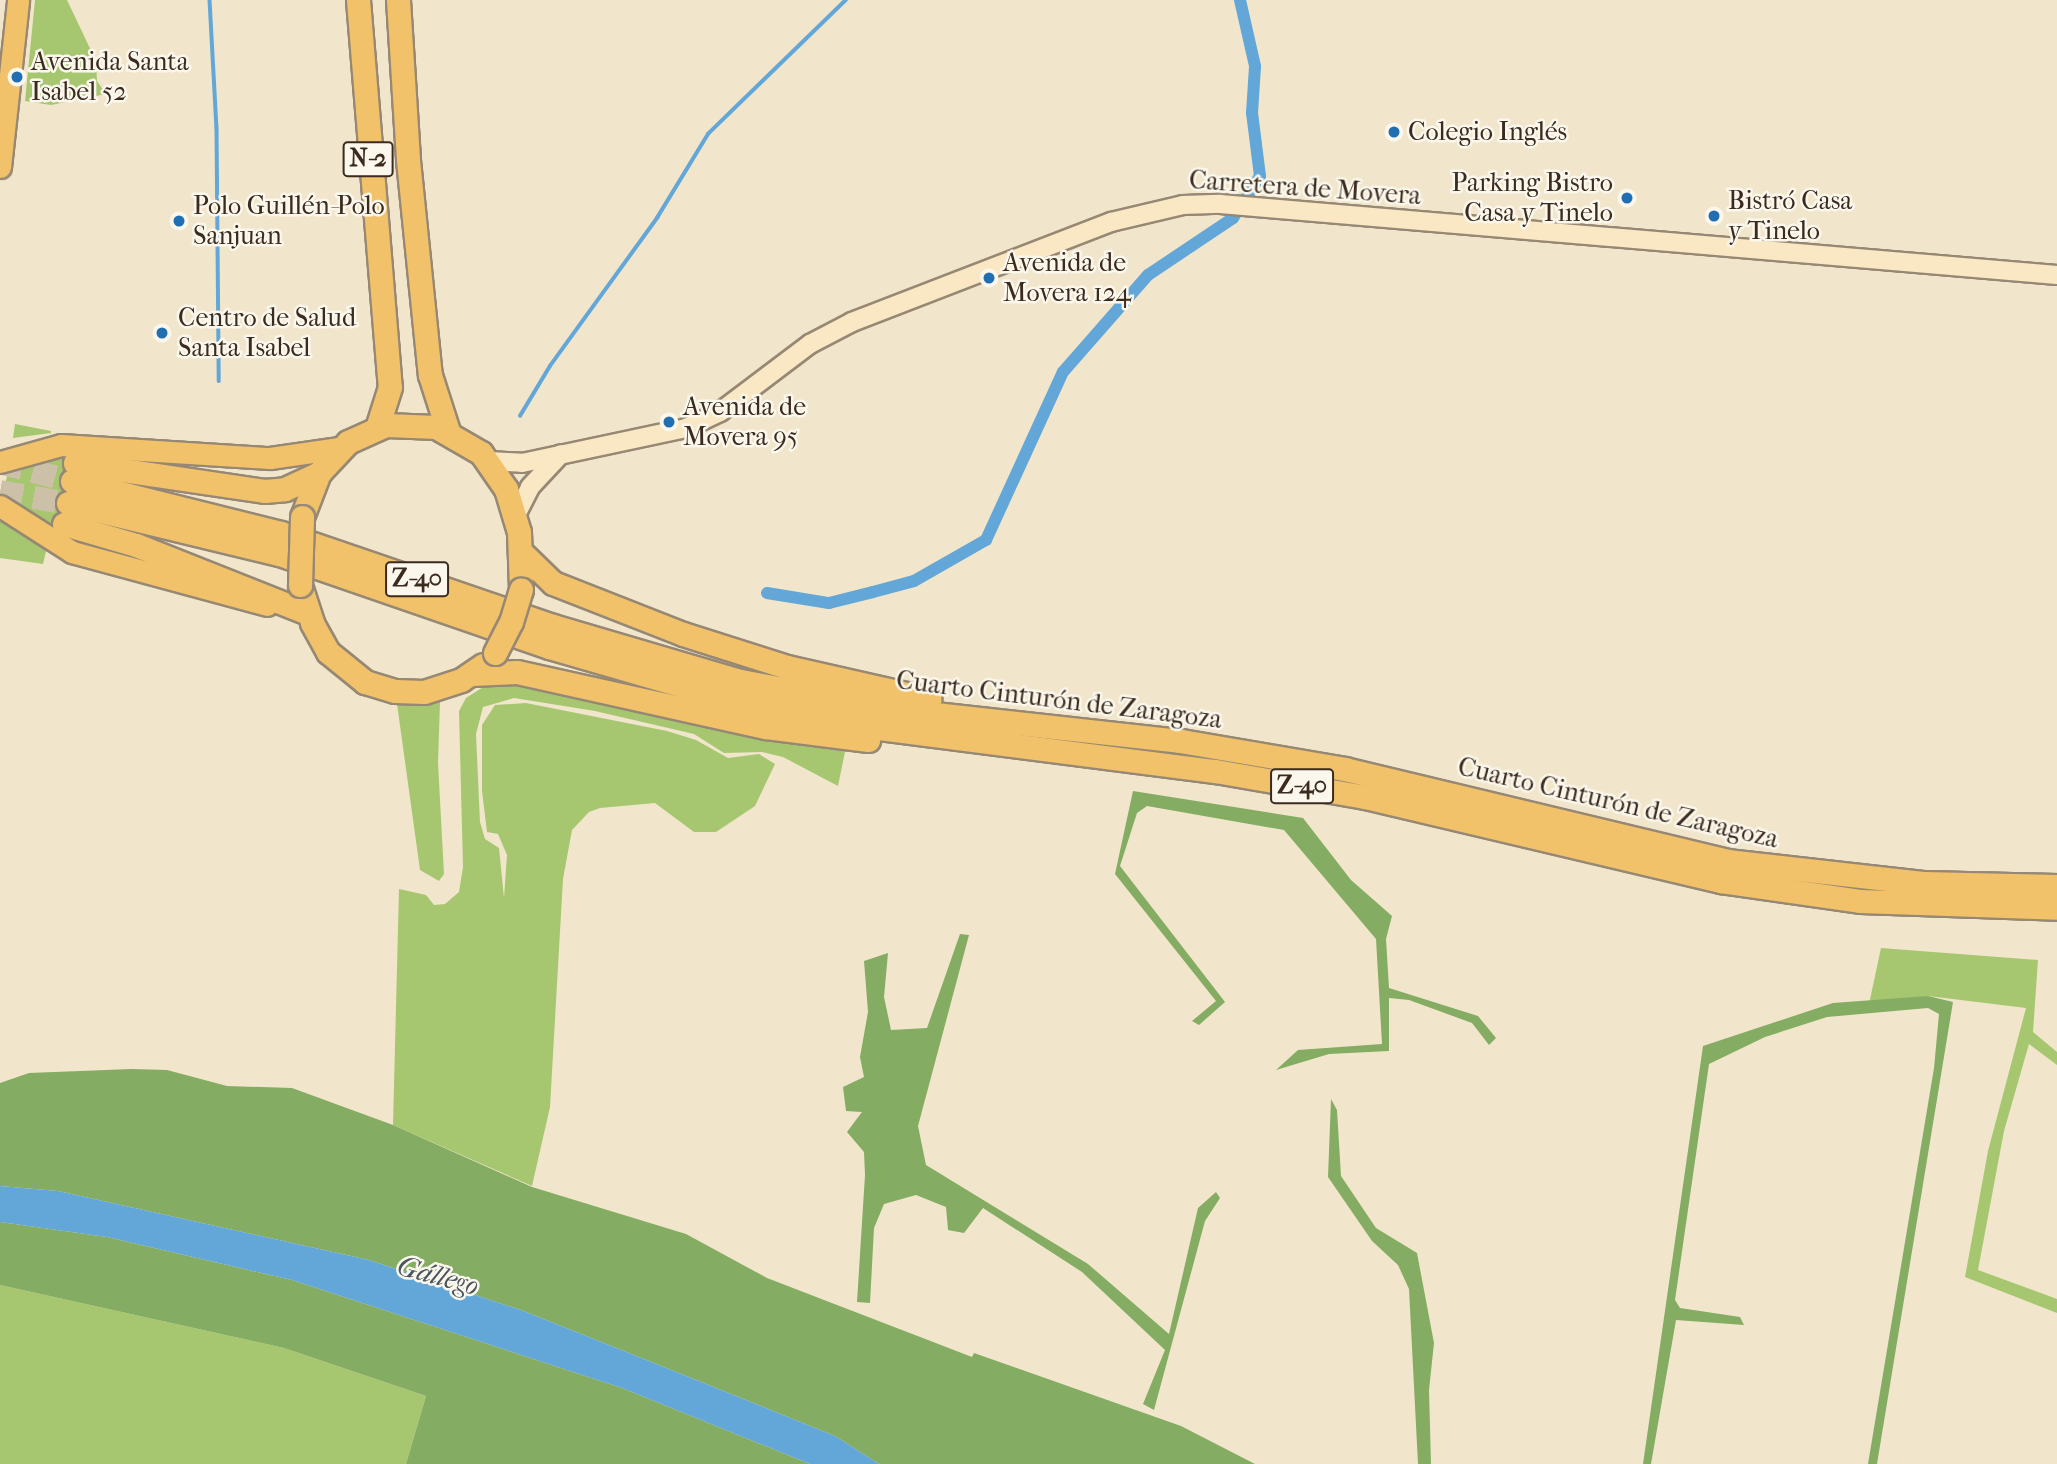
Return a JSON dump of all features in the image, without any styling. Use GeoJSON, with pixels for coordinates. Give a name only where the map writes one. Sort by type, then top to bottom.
{"type":"FeatureCollection","features":[{"type":"Feature","properties":{"kind":"highway","name":"N-2"},"geometry":{"type":"LineString","coordinates":[[358,0],[390,387],[377,428]]}},
{"type":"Feature","properties":{"kind":"highway","name":"N-2"},"geometry":{"type":"LineString","coordinates":[[398,0],[428,349],[436,403],[448,431]]}},
{"type":"Feature","properties":{"kind":"highway"},"geometry":{"type":"LineString","coordinates":[[472,674],[495,653],[511,622],[521,590],[522,553],[516,515],[488,460],[448,431],[416,424],[377,428],[339,448],[319,473],[302,517],[300,585],[310,618],[337,662],[380,688],[424,692],[472,674],[517,672],[766,727],[959,748],[1020,748]]}},
{"type":"Feature","properties":{"kind":"highway"},"geometry":{"type":"LineString","coordinates":[[70,493],[264,491],[285,489],[319,473]]}},
{"type":"Feature","properties":{"kind":"highway"},"geometry":{"type":"LineString","coordinates":[[70,493],[136,545],[310,618]]}},
{"type":"Feature","properties":{"kind":"highway","name":"Cuarto Cinturón de Zaragoza"},"geometry":{"type":"LineString","coordinates":[[70,493],[281,533],[553,625],[740,681],[890,709],[1092,731],[1345,769],[1727,861],[1923,883],[2057,886]]}},
{"type":"Feature","properties":{"kind":"highway","name":"Z-40"},"geometry":{"type":"LineString","coordinates":[[70,493],[279,555],[549,647],[729,699],[1020,748],[1214,771],[1364,797],[1721,881],[1860,901],[2057,908]]}},
{"type":"Feature","properties":{"kind":"highway"},"geometry":{"type":"LineString","coordinates":[[522,553],[559,586],[765,661],[896,693],[1074,719],[1092,731]]}},
{"type":"Feature","properties":{"kind":"main road"},"geometry":{"type":"LineString","coordinates":[[0,167],[18,0]]}},
{"type":"Feature","properties":{"kind":"main road","name":"Carretera de Movera"},"geometry":{"type":"LineString","coordinates":[[488,460],[522,463],[686,428],[746,395],[830,332],[1111,222],[1183,205],[1230,205],[2057,275]]}},
{"type":"Feature","properties":{"kind":"main road"},"geometry":{"type":"LineString","coordinates":[[0,462],[61,445],[261,458],[339,448]]}},
{"type":"Feature","properties":{"kind":"main road"},"geometry":{"type":"LineString","coordinates":[[516,515],[530,487],[561,454]]}},
{"type":"Feature","properties":{"kind":"main road"},"geometry":{"type":"LineString","coordinates":[[0,506],[72,552],[310,618]]}},
{"type":"Feature","properties":{"kind":"green space"},"geometry":{"type":"Polygon","coordinates":[[[35,0],[67,0],[96,61],[97,81],[106,94],[51,105],[25,101],[35,0]]]}},
{"type":"Feature","properties":{"kind":"green space"},"geometry":{"type":"Polygon","coordinates":[[[15,424],[51,431],[51,433],[13,438],[15,424]]]}},
{"type":"Feature","properties":{"kind":"green space"},"geometry":{"type":"Polygon","coordinates":[[[52,455],[77,455],[62,533],[3,494],[9,467],[52,455]]]}},
{"type":"Feature","properties":{"kind":"green space"},"geometry":{"type":"Polygon","coordinates":[[[0,514],[47,547],[43,564],[0,558],[0,514]]]}},
{"type":"Feature","properties":{"kind":"green space"},"geometry":{"type":"Polygon","coordinates":[[[505,680],[653,716],[846,747],[838,786],[783,757],[762,752],[724,753],[694,734],[595,711],[514,698],[483,707],[476,734],[480,822],[485,839],[499,848],[504,898],[507,855],[498,834],[487,832],[482,791],[482,725],[495,705],[526,703],[667,731],[696,740],[728,758],[759,754],[775,764],[755,806],[716,832],[694,832],[655,803],[600,808],[589,812],[572,830],[563,879],[550,1107],[532,1186],[393,1125],[399,889],[426,895],[434,905],[445,904],[459,892],[463,867],[459,711],[466,698],[491,682],[505,680]]]}},
{"type":"Feature","properties":{"kind":"green space"},"geometry":{"type":"Polygon","coordinates":[[[440,702],[438,763],[444,874],[439,881],[420,870],[397,704],[440,702]]]}},
{"type":"Feature","properties":{"kind":"green space"},"geometry":{"type":"Polygon","coordinates":[[[1133,791],[1303,818],[1351,880],[1392,916],[1386,939],[1389,988],[1478,1016],[1496,1038],[1489,1045],[1472,1023],[1409,1000],[1389,998],[1389,1051],[1329,1054],[1276,1070],[1298,1050],[1382,1044],[1376,939],[1284,830],[1147,806],[1137,813],[1120,866],[1225,1002],[1199,1025],[1192,1021],[1216,1001],[1115,874],[1133,791]]]}},
{"type":"Feature","properties":{"kind":"green space"},"geometry":{"type":"Polygon","coordinates":[[[960,934],[969,935],[918,1126],[926,1165],[1088,1264],[1169,1334],[1198,1208],[1216,1192],[1220,1198],[1205,1221],[1154,1410],[1143,1404],[1165,1350],[1082,1272],[983,1208],[964,1233],[948,1230],[946,1207],[916,1195],[884,1204],[874,1228],[870,1303],[857,1302],[864,1152],[847,1132],[862,1112],[846,1111],[843,1087],[864,1077],[860,1057],[868,1012],[864,961],[888,953],[884,997],[891,1030],[927,1028],[960,934]]]}},
{"type":"Feature","properties":{"kind":"green space"},"geometry":{"type":"Polygon","coordinates":[[[1881,948],[2038,960],[2033,1032],[2057,1052],[2057,1065],[2029,1044],[2004,1131],[1978,1270],[2057,1299],[2057,1313],[1965,1277],[1988,1151],[2026,1008],[1928,996],[1869,1004],[1881,948]]]}},
{"type":"Feature","properties":{"kind":"green space"},"geometry":{"type":"Polygon","coordinates":[[[1928,996],[1953,1002],[1877,1464],[1868,1464],[1934,1068],[1939,1014],[1928,1008],[1827,1017],[1765,1037],[1709,1064],[1675,1300],[1680,1308],[1740,1317],[1744,1325],[1676,1320],[1651,1464],[1643,1464],[1703,1046],[1833,1003],[1928,996]]]}},
{"type":"Feature","properties":{"kind":"green space"},"geometry":{"type":"Polygon","coordinates":[[[167,1070],[227,1086],[292,1088],[393,1125],[532,1187],[686,1234],[767,1278],[972,1357],[974,1353],[1181,1426],[1255,1464],[879,1464],[835,1436],[649,1361],[521,1310],[369,1260],[58,1191],[0,1186],[0,1083],[29,1073],[167,1070]]]}},
{"type":"Feature","properties":{"kind":"green space"},"geometry":{"type":"Polygon","coordinates":[[[1331,1099],[1337,1110],[1341,1176],[1376,1228],[1417,1253],[1434,1343],[1429,1390],[1431,1464],[1418,1464],[1409,1289],[1398,1265],[1372,1241],[1328,1177],[1331,1099]]]}},
{"type":"Feature","properties":{"kind":"green space"},"geometry":{"type":"Polygon","coordinates":[[[0,1222],[107,1237],[292,1280],[622,1388],[810,1464],[406,1464],[426,1396],[284,1348],[0,1285],[0,1222]]]}},
{"type":"Feature","properties":{"kind":"green space"},"geometry":{"type":"Polygon","coordinates":[[[0,1285],[284,1348],[426,1396],[406,1464],[0,1464],[0,1285]]]}},
{"type":"Feature","properties":{"kind":"water"},"geometry":{"type":"Polygon","coordinates":[[[0,1186],[58,1191],[369,1260],[521,1310],[649,1361],[835,1436],[879,1464],[810,1464],[622,1388],[292,1280],[107,1237],[0,1222],[0,1186]]]}},
{"type":"Feature","properties":{"kind":"waterway"},"geometry":{"type":"LineString","coordinates":[[210,0],[217,128],[219,381]]}},
{"type":"Feature","properties":{"kind":"waterway"},"geometry":{"type":"LineString","coordinates":[[520,416],[550,366],[657,218],[708,134],[846,0]]}},
{"type":"Feature","properties":{"kind":"waterway"},"geometry":{"type":"LineString","coordinates":[[767,593],[829,603],[914,581],[986,540],[1063,372],[1148,275],[1233,218],[1260,176],[1252,113],[1255,66],[1240,0]]}},
{"type":"Feature","properties":{"kind":"tunnel"},"geometry":{"type":"LineString","coordinates":[[0,462],[72,481]]}},
{"type":"Feature","properties":{"kind":"tunnel"},"geometry":{"type":"LineString","coordinates":[[0,491],[68,503]]}},
{"type":"Feature","properties":{"kind":"place","name":"Avenida Santa Isabel 52"},"geometry":{"type":"Point","coordinates":[17,77]}},
{"type":"Feature","properties":{"kind":"place","name":"Colegio Inglés"},"geometry":{"type":"Point","coordinates":[1394,132]}},
{"type":"Feature","properties":{"kind":"place","name":"Parking Bistro Casa y Tinelo"},"geometry":{"type":"Point","coordinates":[1627,198]}},
{"type":"Feature","properties":{"kind":"place","name":"Bistró Casa y Tinelo"},"geometry":{"type":"Point","coordinates":[1714,216]}},
{"type":"Feature","properties":{"kind":"place","name":"Polo Guillén-Polo Sanjuan"},"geometry":{"type":"Point","coordinates":[179,221]}},
{"type":"Feature","properties":{"kind":"place","name":"Avenida de Movera 124"},"geometry":{"type":"Point","coordinates":[989,278]}},
{"type":"Feature","properties":{"kind":"place","name":"Centro de Salud Santa Isabel"},"geometry":{"type":"Point","coordinates":[162,333]}},
{"type":"Feature","properties":{"kind":"place","name":"Avenida de Movera 95"},"geometry":{"type":"Point","coordinates":[669,422]}},
{"type":"Feature","properties":{"kind":"water label","name":"Gállego"},"geometry":{"type":"Point","coordinates":[438,1276]}}]}
